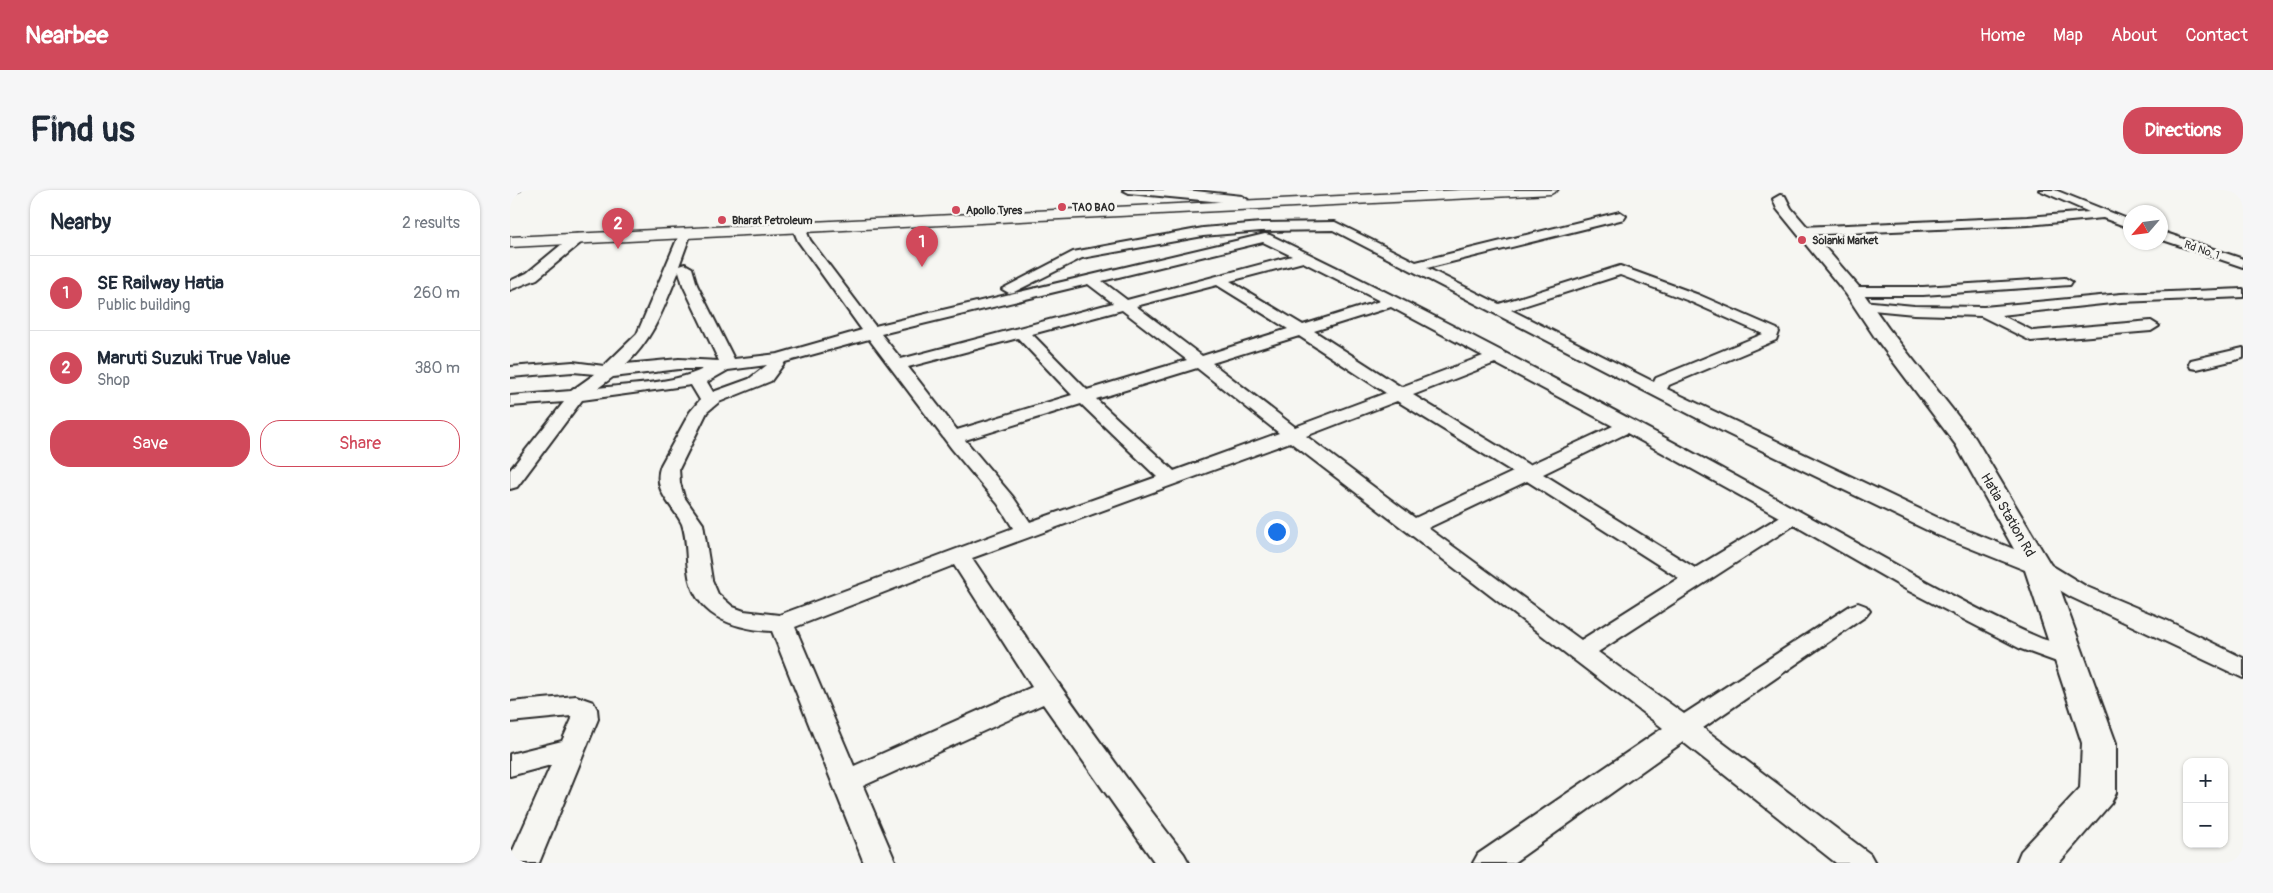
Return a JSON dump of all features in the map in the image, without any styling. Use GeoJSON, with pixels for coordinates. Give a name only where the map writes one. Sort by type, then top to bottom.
{"type":"FeatureCollection","features":[{"type":"Feature","properties":{"kind":"main road"},"geometry":{"type":"LineString","coordinates":[[510,242],[1437,190]]}},
{"type":"Feature","properties":{"kind":"main road"},"geometry":{"type":"LineString","coordinates":[[510,234],[802,225],[1551,190]]}},
{"type":"Feature","properties":{"kind":"street"},"geometry":{"type":"LineString","coordinates":[[510,191],[514,190]]}},
{"type":"Feature","properties":{"kind":"street"},"geometry":{"type":"LineString","coordinates":[[1129,190],[1182,193],[1242,200]]}},
{"type":"Feature","properties":{"kind":"street"},"geometry":{"type":"LineString","coordinates":[[2045,190],[2123,221]]}},
{"type":"Feature","properties":{"kind":"street","name":"Hatia Station Rd"},"geometry":{"type":"LineString","coordinates":[[1779,194],[1784,209],[1858,298],[1967,442],[2038,567],[2099,743],[2098,793],[2035,863]]}},
{"type":"Feature","properties":{"kind":"street"},"geometry":{"type":"LineString","coordinates":[[1802,231],[2023,221],[2104,214]]}},
{"type":"Feature","properties":{"kind":"street"},"geometry":{"type":"LineString","coordinates":[[1413,267],[1620,216]]}},
{"type":"Feature","properties":{"kind":"street"},"geometry":{"type":"LineString","coordinates":[[802,225],[804,241],[897,366],[1006,501],[1026,532]]}},
{"type":"Feature","properties":{"kind":"street"},"geometry":{"type":"LineString","coordinates":[[972,307],[1078,255],[1230,229],[1335,226],[1733,429],[1943,529],[2038,567],[2079,592],[2159,627],[2243,669]]}},
{"type":"Feature","properties":{"kind":"street"},"geometry":{"type":"LineString","coordinates":[[510,483],[570,407],[576,396],[607,373],[635,347],[644,334],[672,271],[673,261],[684,233]]}},
{"type":"Feature","properties":{"kind":"street"},"geometry":{"type":"LineString","coordinates":[[510,286],[532,276],[578,238]]}},
{"type":"Feature","properties":{"kind":"street"},"geometry":{"type":"LineString","coordinates":[[510,372],[598,368],[607,373],[648,364],[682,362],[726,366],[779,359],[860,338],[871,332],[1265,238],[1393,302],[1794,516],[1973,615],[2030,643],[2068,657]]}},
{"type":"Feature","properties":{"kind":"street","name":"Rd No. 1"},"geometry":{"type":"LineString","coordinates":[[2168,238],[2243,263]]}},
{"type":"Feature","properties":{"kind":"street"},"geometry":{"type":"LineString","coordinates":[[897,366],[1304,256]]}},
{"type":"Feature","properties":{"kind":"street"},"geometry":{"type":"LineString","coordinates":[[685,268],[690,285],[726,366]]}},
{"type":"Feature","properties":{"kind":"street"},"geometry":{"type":"LineString","coordinates":[[1498,309],[1620,270],[1686,295],[1771,332],[1770,337],[1662,382],[1658,390]]}},
{"type":"Feature","properties":{"kind":"street"},"geometry":{"type":"LineString","coordinates":[[1217,279],[1302,330],[1399,394],[1696,579]]}},
{"type":"Feature","properties":{"kind":"street"},"geometry":{"type":"LineString","coordinates":[[1091,280],[1200,362],[1291,435],[1683,728],[1859,863]]}},
{"type":"Feature","properties":{"kind":"street"},"geometry":{"type":"LineString","coordinates":[[1858,298],[1932,290],[2065,282]]}},
{"type":"Feature","properties":{"kind":"street"},"geometry":{"type":"LineString","coordinates":[[1858,298],[1914,310],[1984,312],[2121,298],[2243,294]]}},
{"type":"Feature","properties":{"kind":"street"},"geometry":{"type":"LineString","coordinates":[[954,437],[1393,302]]}},
{"type":"Feature","properties":{"kind":"street"},"geometry":{"type":"LineString","coordinates":[[1984,312],[2031,336],[2151,326]]}},
{"type":"Feature","properties":{"kind":"street"},"geometry":{"type":"LineString","coordinates":[[1021,332],[1083,396],[1170,478]]}},
{"type":"Feature","properties":{"kind":"street"},"geometry":{"type":"LineString","coordinates":[[2197,364],[2243,353]]}},
{"type":"Feature","properties":{"kind":"street"},"geometry":{"type":"LineString","coordinates":[[779,359],[777,366],[767,376],[753,384],[715,397],[704,405],[669,469],[671,486],[678,504],[691,523],[703,589],[712,604],[733,616],[765,624],[781,624],[1496,357]]}},
{"type":"Feature","properties":{"kind":"street"},"geometry":{"type":"LineString","coordinates":[[698,382],[704,375],[726,366]]}},
{"type":"Feature","properties":{"kind":"street"},"geometry":{"type":"LineString","coordinates":[[510,400],[576,396],[666,385],[694,379],[698,382],[706,396],[715,397]]}},
{"type":"Feature","properties":{"kind":"street"},"geometry":{"type":"LineString","coordinates":[[1413,527],[1626,427]]}},
{"type":"Feature","properties":{"kind":"street"},"geometry":{"type":"LineString","coordinates":[[1580,652],[1794,516]]}},
{"type":"Feature","properties":{"kind":"street"},"geometry":{"type":"LineString","coordinates":[[959,556],[1048,691],[1172,863]]}},
{"type":"Feature","properties":{"kind":"street"},"geometry":{"type":"LineString","coordinates":[[1489,863],[1683,728],[1858,611]]}},
{"type":"Feature","properties":{"kind":"street"},"geometry":{"type":"LineString","coordinates":[[781,624],[880,863]]}},
{"type":"Feature","properties":{"kind":"street"},"geometry":{"type":"LineString","coordinates":[[847,781],[1048,691]]}},
{"type":"Feature","properties":{"kind":"street"},"geometry":{"type":"LineString","coordinates":[[510,712],[576,706],[584,709],[585,719],[523,863]]}},
{"type":"Feature","properties":{"kind":"street"},"geometry":{"type":"LineString","coordinates":[[510,765],[573,749]]}},
{"type":"Feature","properties":{"kind":"place","name":"TAO BAO"},"geometry":{"type":"Point","coordinates":[1062,207]}},
{"type":"Feature","properties":{"kind":"place","name":"Apollo Tyres"},"geometry":{"type":"Point","coordinates":[956,210]}},
{"type":"Feature","properties":{"kind":"place","name":"Bharat Petroleum"},"geometry":{"type":"Point","coordinates":[722,220]}},
{"type":"Feature","properties":{"kind":"place","name":"Solanki Market"},"geometry":{"type":"Point","coordinates":[1802,240]}},
{"type":"Feature","properties":{"kind":"place","name":"Maruti Suzuki True Value"},"geometry":{"type":"Point","coordinates":[618,249]}},
{"type":"Feature","properties":{"kind":"place","name":"SE Railway Hatia"},"geometry":{"type":"Point","coordinates":[922,267]}}]}
